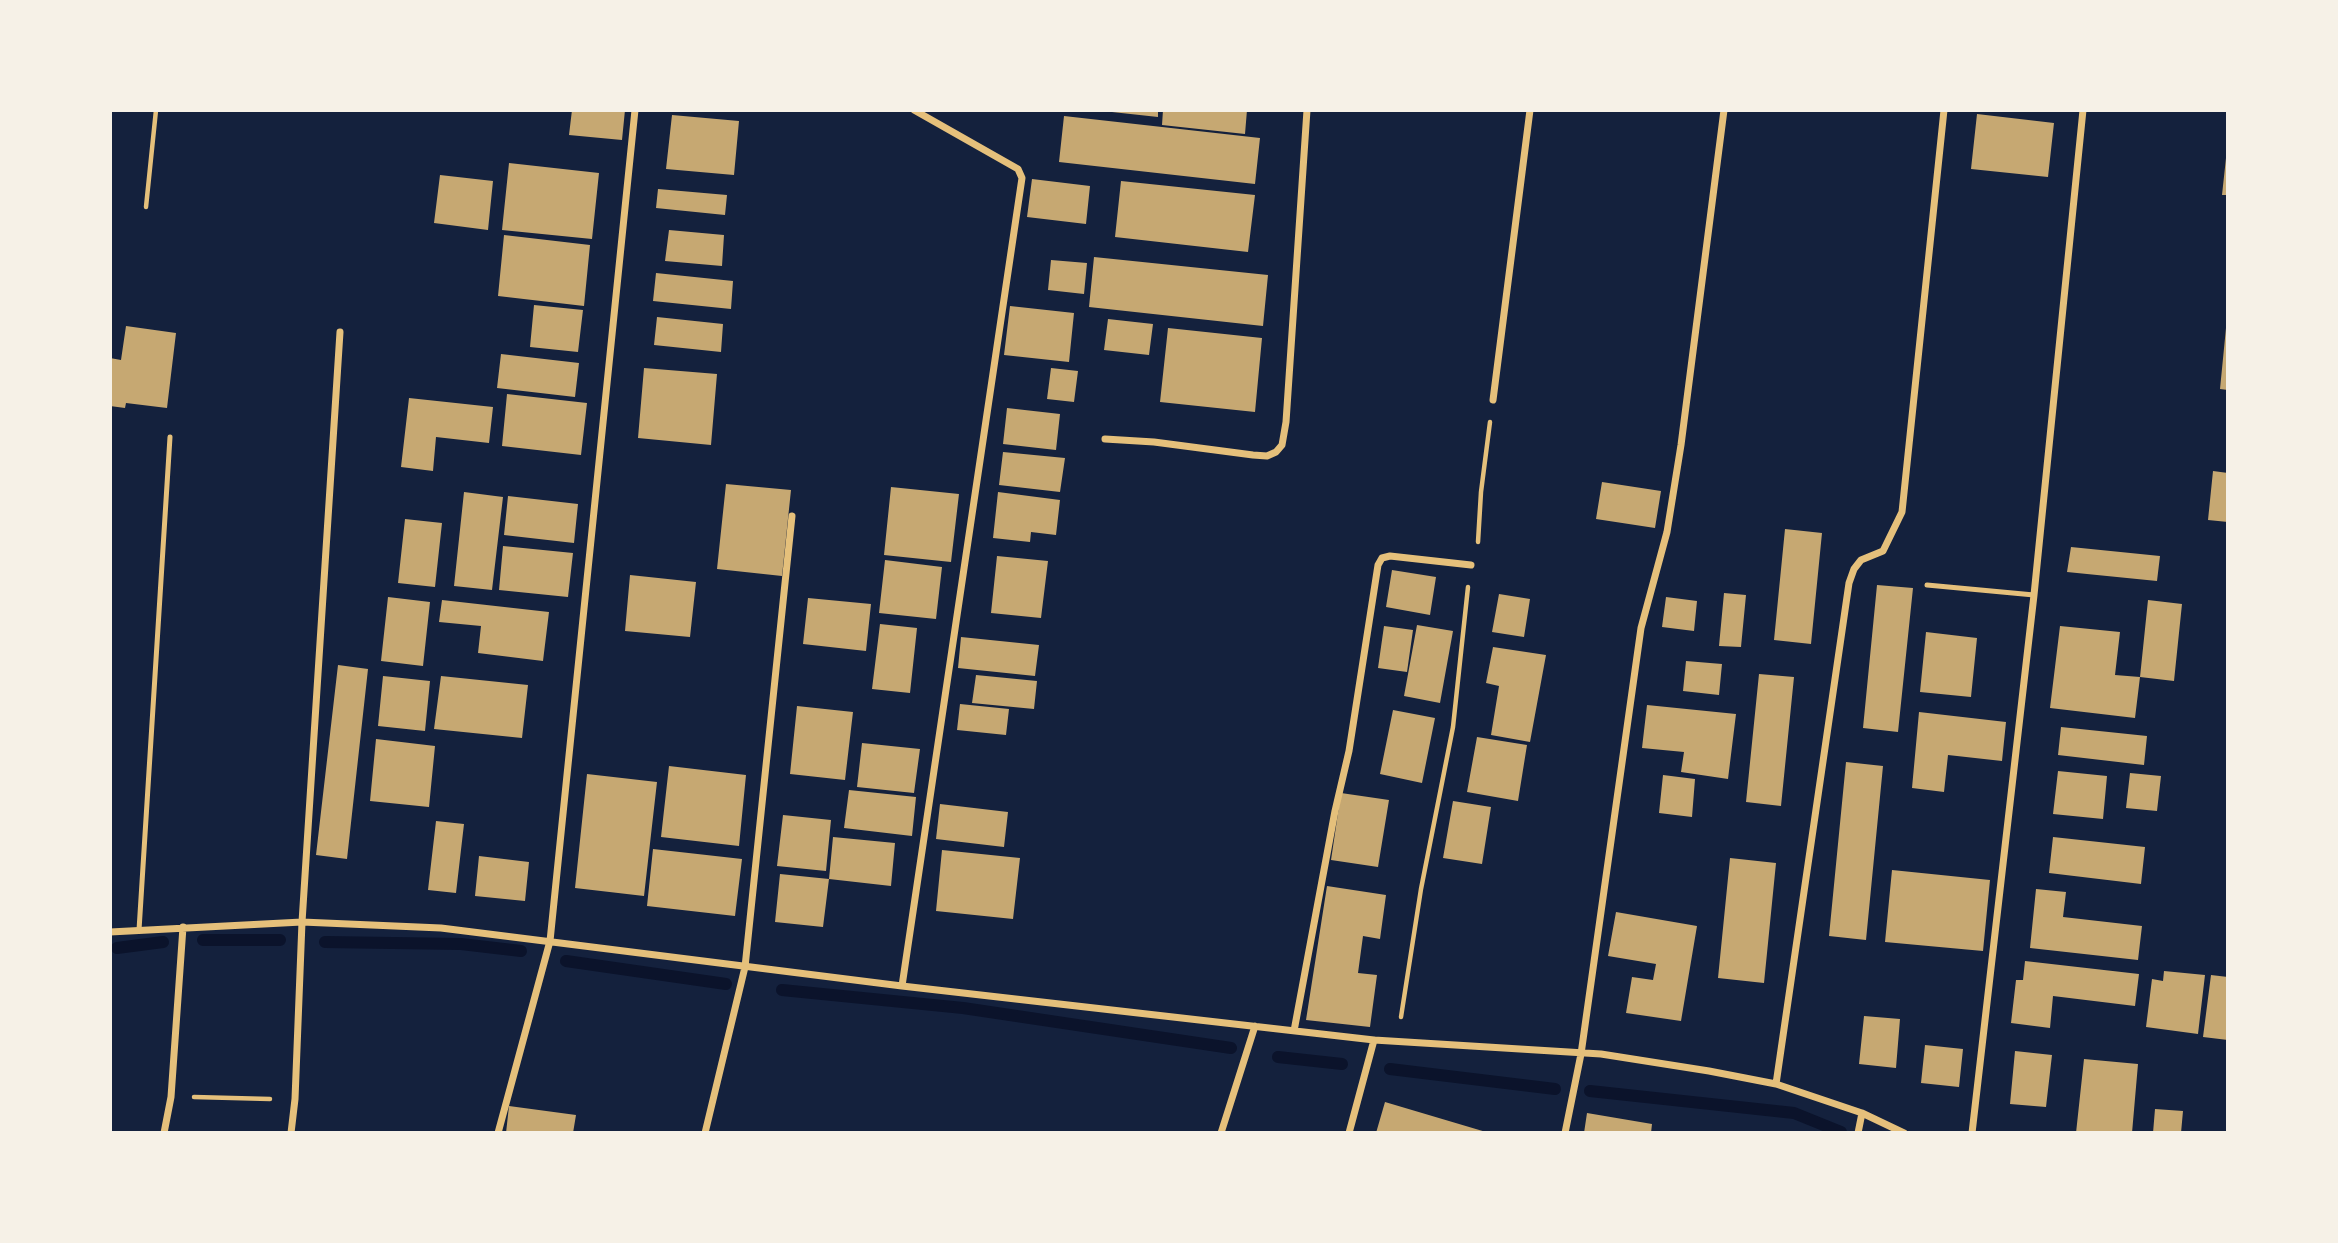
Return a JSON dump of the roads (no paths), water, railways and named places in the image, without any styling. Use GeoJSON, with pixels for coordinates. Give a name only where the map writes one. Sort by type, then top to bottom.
{"type":"FeatureCollection","features":[{"type":"Feature","properties":{"kind":"street"},"geometry":{"type":"LineString","coordinates":[[498,1133],[550,941],[635,110]]}},
{"type":"Feature","properties":{"kind":"street"},"geometry":{"type":"LineString","coordinates":[[902,986],[1023,178],[1018,169],[914,110]]}},
{"type":"Feature","properties":{"kind":"street"},"geometry":{"type":"LineString","coordinates":[[1105,439],[1154,442],[1267,456],[1282,446],[1286,422],[1307,110]]}},
{"type":"Feature","properties":{"kind":"street"},"geometry":{"type":"LineString","coordinates":[[1493,400],[1530,110]]}},
{"type":"Feature","properties":{"kind":"street"},"geometry":{"type":"LineString","coordinates":[[1565,1133],[1581,1054],[1641,628],[1667,532],[1681,445],[1724,110]]}},
{"type":"Feature","properties":{"kind":"street"},"geometry":{"type":"LineString","coordinates":[[1776,1084],[1849,583],[1861,560],[1883,551],[1902,512],[1944,110]]}},
{"type":"Feature","properties":{"kind":"street"},"geometry":{"type":"LineString","coordinates":[[1972,1133],[2034,595],[2083,110]]}},
{"type":"Feature","properties":{"kind":"street"},"geometry":{"type":"LineString","coordinates":[[291,1133],[340,332]]}},
{"type":"Feature","properties":{"kind":"street"},"geometry":{"type":"LineString","coordinates":[[705,1133],[745,967],[792,516]]}},
{"type":"Feature","properties":{"kind":"street"},"geometry":{"type":"LineString","coordinates":[[1294,1031],[1335,811],[1349,751],[1378,565],[1382,558],[1390,556],[1471,565]]}},
{"type":"Feature","properties":{"kind":"street"},"geometry":{"type":"LineString","coordinates":[[110,932],[302,922],[441,928],[902,986],[1374,1040],[1601,1054],[1776,1084],[1862,1113],[1904,1133]]}},
{"type":"Feature","properties":{"kind":"street"},"geometry":{"type":"LineString","coordinates":[[164,1133],[171,1097],[183,927]]}},
{"type":"Feature","properties":{"kind":"street"},"geometry":{"type":"LineString","coordinates":[[1221,1133],[1255,1026]]}},
{"type":"Feature","properties":{"kind":"street"},"geometry":{"type":"LineString","coordinates":[[1349,1133],[1374,1040]]}},
{"type":"Feature","properties":{"kind":"street"},"geometry":{"type":"LineString","coordinates":[[1858,1133],[1862,1113]]}},
{"type":"Feature","properties":{"kind":"lane"},"geometry":{"type":"LineString","coordinates":[[139,930],[170,438]]}},
{"type":"Feature","properties":{"kind":"lane"},"geometry":{"type":"LineString","coordinates":[[1927,585],[2034,595]]}},
{"type":"Feature","properties":{"kind":"waterway"},"geometry":{"type":"LineString","coordinates":[[203,940],[280,940]]}},
{"type":"Feature","properties":{"kind":"waterway"},"geometry":{"type":"LineString","coordinates":[[117,948],[163,942]]}},
{"type":"Feature","properties":{"kind":"waterway"},"geometry":{"type":"LineString","coordinates":[[325,942],[461,944],[521,951]]}},
{"type":"Feature","properties":{"kind":"waterway"},"geometry":{"type":"LineString","coordinates":[[566,961],[726,984]]}},
{"type":"Feature","properties":{"kind":"waterway"},"geometry":{"type":"LineString","coordinates":[[782,990],[963,1008],[1231,1048]]}},
{"type":"Feature","properties":{"kind":"waterway"},"geometry":{"type":"LineString","coordinates":[[1278,1057],[1342,1064]]}},
{"type":"Feature","properties":{"kind":"waterway"},"geometry":{"type":"LineString","coordinates":[[1390,1069],[1555,1089]]}},
{"type":"Feature","properties":{"kind":"waterway"},"geometry":{"type":"LineString","coordinates":[[1590,1091],[1794,1113],[1841,1132]]}}]}
